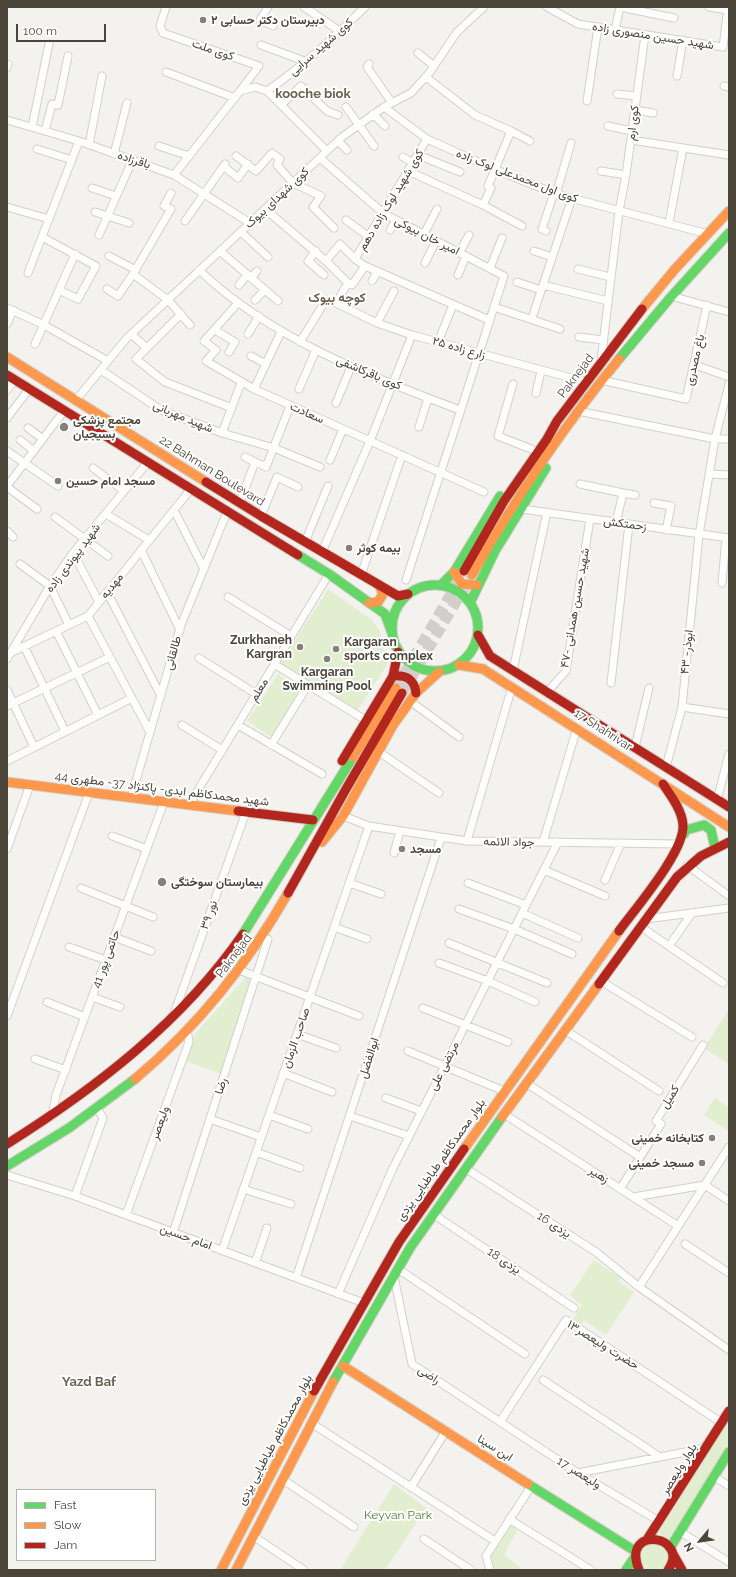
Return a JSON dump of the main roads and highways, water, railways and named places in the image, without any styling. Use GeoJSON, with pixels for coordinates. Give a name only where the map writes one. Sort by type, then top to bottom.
{"type":"FeatureCollection","features":[{"type":"Feature","properties":{"kind":"main road","name":"Paknejad"},"geometry":{"type":"LineString","coordinates":[[729,211],[635,317],[558,419],[547,438],[504,501],[468,573],[511,508],[601,380],[671,296],[729,232]]}},
{"type":"Feature","properties":{"kind":"main road","name":"22 Bahman Boulevard"},"geometry":{"type":"LineString","coordinates":[[8,360],[76,400],[261,516],[322,552],[398,596],[408,594]]}},
{"type":"Feature","properties":{"kind":"main road"},"geometry":{"type":"LineString","coordinates":[[9,382],[29,389],[329,574],[385,614],[398,652],[406,661],[416,668],[428,672],[439,672],[459,665],[468,657],[475,647],[478,635],[476,613],[470,603],[457,591],[441,585],[429,585],[418,588],[408,594],[398,605],[393,619],[392,634]]}},
{"type":"Feature","properties":{"kind":"main road"},"geometry":{"type":"LineString","coordinates":[[441,585],[454,572],[489,512],[538,438],[558,419]]}},
{"type":"Feature","properties":{"kind":"main road"},"geometry":{"type":"LineString","coordinates":[[470,603],[477,585],[554,454],[567,427]]}},
{"type":"Feature","properties":{"kind":"main road"},"geometry":{"type":"LineString","coordinates":[[163,472],[171,459]]}},
{"type":"Feature","properties":{"kind":"main road"},"geometry":{"type":"LineString","coordinates":[[454,572],[462,584],[477,585]]}},
{"type":"Feature","properties":{"kind":"main road"},"geometry":{"type":"LineString","coordinates":[[369,603],[375,603],[383,594],[379,585]]}},
{"type":"Feature","properties":{"kind":"main road","name":"17 Shahrivar"},"geometry":{"type":"LineString","coordinates":[[478,635],[490,656],[548,691],[729,807]]}},
{"type":"Feature","properties":{"kind":"main road"},"geometry":{"type":"LineString","coordinates":[[7,1144],[52,1116],[134,1054],[173,1017],[222,961],[248,924],[313,820],[320,799],[393,676],[398,652]]}},
{"type":"Feature","properties":{"kind":"main road"},"geometry":{"type":"LineString","coordinates":[[483,670],[480,662],[482,658],[490,656]]}},
{"type":"Feature","properties":{"kind":"main road","name":"17 Shahrivar"},"geometry":{"type":"LineString","coordinates":[[459,665],[483,670],[512,687],[729,827]]}},
{"type":"Feature","properties":{"kind":"main road"},"geometry":{"type":"LineString","coordinates":[[314,849],[326,839],[343,816],[393,725],[416,693],[439,672]]}},
{"type":"Feature","properties":{"kind":"main road"},"geometry":{"type":"LineString","coordinates":[[393,676],[400,675],[408,678],[415,684],[416,693]]}},
{"type":"Feature","properties":{"kind":"main road","name":"Paknejad"},"geometry":{"type":"LineString","coordinates":[[7,1166],[54,1139],[97,1108],[146,1069],[187,1029],[238,970],[272,923],[314,849],[399,691],[313,820]]}},
{"type":"Feature","properties":{"kind":"main road","name":"شهید محمدکاظم ابدی- پاکنژاد 37- مطهری 44"},"geometry":{"type":"LineString","coordinates":[[7,782],[313,820]]}},
{"type":"Feature","properties":{"kind":"main road"},"geometry":{"type":"LineString","coordinates":[[661,782],[680,815],[684,834],[691,828],[704,825],[712,830],[715,848]]}},
{"type":"Feature","properties":{"kind":"main road","name":"بلوار محمدکاظم طباطبایی یزدی"},"geometry":{"type":"LineString","coordinates":[[221,1570],[311,1396],[399,1242],[468,1141],[665,868],[684,834]]}},
{"type":"Feature","properties":{"kind":"main road","name":"بلوار محمدکاظم طباطبایی یزدی"},"geometry":{"type":"LineString","coordinates":[[236,1570],[311,1423],[342,1366],[396,1273],[433,1214],[526,1083],[687,865],[715,848],[729,842]]}},
{"type":"Feature","properties":{"kind":"main road"},"geometry":{"type":"LineString","coordinates":[[468,1141],[479,1148]]}},
{"type":"Feature","properties":{"kind":"main road","name":"ابن سینا"},"geometry":{"type":"LineString","coordinates":[[342,1366],[532,1485],[634,1555]]}},
{"type":"Feature","properties":{"kind":"main road","name":"بلوار ولیعصر"},"geometry":{"type":"LineString","coordinates":[[634,1555],[638,1546],[648,1538],[729,1411]]}},
{"type":"Feature","properties":{"kind":"main road"},"geometry":{"type":"LineString","coordinates":[[668,1570],[673,1560],[672,1551],[679,1531],[729,1452]]}},
{"type":"Feature","properties":{"kind":"main road"},"geometry":{"type":"LineString","coordinates":[[648,1538],[661,1539],[672,1551],[682,1570]]}},
{"type":"Feature","properties":{"kind":"main road"},"geometry":{"type":"LineString","coordinates":[[626,1570],[634,1555]]}},
{"type":"Feature","properties":{"kind":"main road"},"geometry":{"type":"LineString","coordinates":[[634,1555],[638,1570]]}},
{"type":"Feature","properties":{"kind":"tunnel"},"geometry":{"type":"LineString","coordinates":[[396,688],[464,572]]}},
{"type":"Feature","properties":{"kind":"tunnel"},"geometry":{"type":"LineString","coordinates":[[402,693],[470,578]]}},
{"type":"Feature","properties":{"kind":"place","name":"دبیرستان دکتر حسابی ۲"},"geometry":{"type":"Point","coordinates":[203,20]}},
{"type":"Feature","properties":{"kind":"place","name":"مجتمع پزشکی بسیجیان"},"geometry":{"type":"Point","coordinates":[64,427]}},
{"type":"Feature","properties":{"kind":"place","name":"مسجد امام حسین"},"geometry":{"type":"Point","coordinates":[58,481]}},
{"type":"Feature","properties":{"kind":"place","name":"بیمه کوثر"},"geometry":{"type":"Point","coordinates":[349,548]}},
{"type":"Feature","properties":{"kind":"place","name":"Zurkhaneh Kargran"},"geometry":{"type":"Point","coordinates":[300,647]}},
{"type":"Feature","properties":{"kind":"place","name":"Kargaran sports complex"},"geometry":{"type":"Point","coordinates":[336,649]}},
{"type":"Feature","properties":{"kind":"place","name":"Kargaran Swimming Pool"},"geometry":{"type":"Point","coordinates":[327,659]}},
{"type":"Feature","properties":{"kind":"place","name":"مسجد"},"geometry":{"type":"Point","coordinates":[402,849]}},
{"type":"Feature","properties":{"kind":"place","name":"بیمارستان سوختگی"},"geometry":{"type":"Point","coordinates":[162,882]}},
{"type":"Feature","properties":{"kind":"place","name":"کتابخانه خمینی"},"geometry":{"type":"Point","coordinates":[712,1138]}},
{"type":"Feature","properties":{"kind":"place","name":"مسجد خمینی"},"geometry":{"type":"Point","coordinates":[702,1163]}},
{"type":"Feature","properties":{"kind":"district","name":"kooche biok"},"geometry":{"type":"Point","coordinates":[313,94]}},
{"type":"Feature","properties":{"kind":"district","name":"کوچه بیوک"},"geometry":{"type":"Point","coordinates":[337,298]}},
{"type":"Feature","properties":{"kind":"district","name":"Yazd Baf"},"geometry":{"type":"Point","coordinates":[89,1382]}},
{"type":"Feature","properties":{"kind":"park label","name":"Keyvan Park"},"geometry":{"type":"Point","coordinates":[398,1515]}}]}
